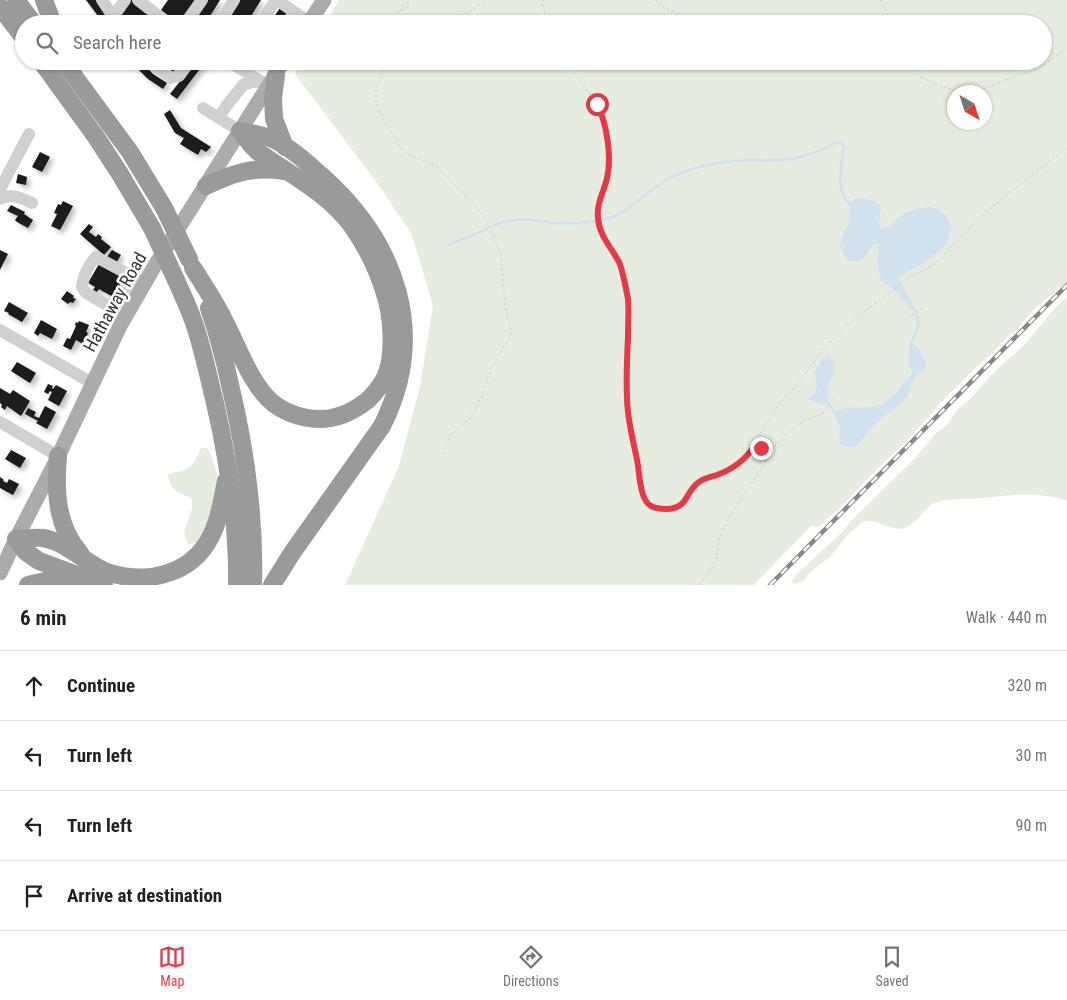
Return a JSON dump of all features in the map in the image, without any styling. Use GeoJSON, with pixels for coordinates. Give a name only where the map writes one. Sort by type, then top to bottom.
{"type":"FeatureCollection","features":[{"type":"Feature","properties":{"kind":"highway"},"geometry":{"type":"LineString","coordinates":[[16,0],[27,15]]}},
{"type":"Feature","properties":{"kind":"highway"},"geometry":{"type":"LineString","coordinates":[[44,0],[50,15]]}},
{"type":"Feature","properties":{"kind":"highway"},"geometry":{"type":"LineString","coordinates":[[0,7],[15,26]]}},
{"type":"Feature","properties":{"kind":"highway"},"geometry":{"type":"LineString","coordinates":[[0,26],[15,42]]}},
{"type":"Feature","properties":{"kind":"highway"},"geometry":{"type":"LineString","coordinates":[[39,70],[54,90],[93,132]]}},
{"type":"Feature","properties":{"kind":"highway"},"geometry":{"type":"LineString","coordinates":[[48,70],[93,132],[152,228],[191,314],[204,356],[229,468],[235,526],[236,585]]}},
{"type":"Feature","properties":{"kind":"highway"},"geometry":{"type":"LineString","coordinates":[[70,70],[141,169],[164,208],[205,298],[225,362],[246,464],[252,514],[253,585]]}},
{"type":"Feature","properties":{"kind":"highway"},"geometry":{"type":"LineString","coordinates":[[79,70],[117,134]]}},
{"type":"Feature","properties":{"kind":"highway"},"geometry":{"type":"LineString","coordinates":[[275,72],[274,119],[286,147]]}},
{"type":"Feature","properties":{"kind":"highway"},"geometry":{"type":"LineString","coordinates":[[191,264],[217,307],[251,375],[265,395],[284,410],[307,418],[326,419],[346,414],[364,403],[381,385],[387,374],[391,332],[385,294],[366,250],[351,226],[325,197],[252,146],[240,131]]}},
{"type":"Feature","properties":{"kind":"highway"},"geometry":{"type":"LineString","coordinates":[[240,131],[269,138],[286,147],[345,198],[364,222],[392,274],[404,325],[404,349],[397,392],[382,426],[292,553],[272,585]]}},
{"type":"Feature","properties":{"kind":"highway"},"geometry":{"type":"LineString","coordinates":[[206,186],[225,177],[246,171],[268,169],[288,172]]}},
{"type":"Feature","properties":{"kind":"highway"},"geometry":{"type":"LineString","coordinates":[[58,456],[56,491],[61,516],[73,545],[86,561]]}},
{"type":"Feature","properties":{"kind":"highway"},"geometry":{"type":"LineString","coordinates":[[16,539],[34,538],[49,540],[65,547],[107,572],[129,579],[162,578],[180,570],[194,560],[212,536],[220,511],[229,468]]}},
{"type":"Feature","properties":{"kind":"highway"},"geometry":{"type":"LineString","coordinates":[[16,539],[26,552],[39,561],[100,583]]}},
{"type":"Feature","properties":{"kind":"highway"},"geometry":{"type":"LineString","coordinates":[[28,585],[45,580],[71,578],[100,583]]}},
{"type":"Feature","properties":{"kind":"main road"},"geometry":{"type":"LineString","coordinates":[[314,15],[324,0]]}},
{"type":"Feature","properties":{"kind":"main road","name":"Hathaway Road"},"geometry":{"type":"LineString","coordinates":[[0,573],[58,456],[92,383],[121,313],[139,280],[206,186],[275,72]]}},
{"type":"Feature","properties":{"kind":"street"},"geometry":{"type":"LineString","coordinates":[[102,0],[112,15]]}},
{"type":"Feature","properties":{"kind":"street"},"geometry":{"type":"LineString","coordinates":[[118,15],[125,0]]}},
{"type":"Feature","properties":{"kind":"street"},"geometry":{"type":"LineString","coordinates":[[138,0],[157,15]]}},
{"type":"Feature","properties":{"kind":"street"},"geometry":{"type":"LineString","coordinates":[[191,15],[202,0]]}},
{"type":"Feature","properties":{"kind":"street"},"geometry":{"type":"LineString","coordinates":[[225,15],[234,0]]}},
{"type":"Feature","properties":{"kind":"street"},"geometry":{"type":"LineString","coordinates":[[266,15],[276,0],[298,15]]}},
{"type":"Feature","properties":{"kind":"street"},"geometry":{"type":"LineString","coordinates":[[161,70],[171,78],[179,76],[183,70]]}},
{"type":"Feature","properties":{"kind":"street"},"geometry":{"type":"LineString","coordinates":[[219,118],[244,84],[275,72]]}},
{"type":"Feature","properties":{"kind":"street"},"geometry":{"type":"LineString","coordinates":[[204,108],[240,131]]}},
{"type":"Feature","properties":{"kind":"street"},"geometry":{"type":"LineString","coordinates":[[0,190],[28,134]]}},
{"type":"Feature","properties":{"kind":"street"},"geometry":{"type":"LineString","coordinates":[[0,198],[19,197],[32,204]]}},
{"type":"Feature","properties":{"kind":"street"},"geometry":{"type":"LineString","coordinates":[[121,313],[86,293],[82,287],[85,274],[96,257],[139,280]]}},
{"type":"Feature","properties":{"kind":"street"},"geometry":{"type":"LineString","coordinates":[[0,330],[92,383]]}},
{"type":"Feature","properties":{"kind":"street"},"geometry":{"type":"LineString","coordinates":[[0,422],[58,456]]}},
{"type":"Feature","properties":{"kind":"path"},"geometry":{"type":"LineString","coordinates":[[459,15],[486,0]]}},
{"type":"Feature","properties":{"kind":"path"},"geometry":{"type":"LineString","coordinates":[[538,0],[544,9]]}},
{"type":"Feature","properties":{"kind":"path"},"geometry":{"type":"LineString","coordinates":[[543,0],[546,15]]}},
{"type":"Feature","properties":{"kind":"path"},"geometry":{"type":"LineString","coordinates":[[655,0],[680,15]]}},
{"type":"Feature","properties":{"kind":"path"},"geometry":{"type":"LineString","coordinates":[[881,0],[888,15]]}},
{"type":"Feature","properties":{"kind":"path"},"geometry":{"type":"LineString","coordinates":[[394,15],[400,11]]}},
{"type":"Feature","properties":{"kind":"path"},"geometry":{"type":"LineString","coordinates":[[1052,58],[1067,48]]}},
{"type":"Feature","properties":{"kind":"path"},"geometry":{"type":"LineString","coordinates":[[383,70],[375,99],[377,108],[385,123],[404,151],[414,158],[436,166],[477,207],[488,223],[500,256],[505,304],[511,336],[492,366],[475,410],[465,423],[450,435],[443,454]]}},
{"type":"Feature","properties":{"kind":"path"},"geometry":{"type":"LineString","coordinates":[[572,70],[597,104],[604,126],[608,150],[608,170],[598,206],[599,232],[595,236]]}},
{"type":"Feature","properties":{"kind":"path"},"geometry":{"type":"LineString","coordinates":[[915,70],[922,78],[945,88],[960,91],[985,89],[1034,70]]}},
{"type":"Feature","properties":{"kind":"path"},"geometry":{"type":"LineString","coordinates":[[599,225],[603,236],[620,265],[627,296],[627,406],[642,491],[648,504],[663,509],[673,509],[683,502],[699,482],[732,469],[750,452],[777,407],[799,382],[821,352],[852,321],[904,281],[936,263],[986,212],[1067,148]]}},
{"type":"Feature","properties":{"kind":"path"},"geometry":{"type":"LineString","coordinates":[[908,318],[923,307]]}},
{"type":"Feature","properties":{"kind":"path"},"geometry":{"type":"LineString","coordinates":[[766,454],[792,428],[805,420],[822,414],[835,396]]}},
{"type":"Feature","properties":{"kind":"path"},"geometry":{"type":"LineString","coordinates":[[700,585],[708,576],[716,561],[718,543],[724,527],[767,459],[766,454],[761,448],[754,446]]}},
{"type":"Feature","properties":{"kind":"shaded area"},"geometry":{"type":"Polygon","coordinates":[[[339,0],[1067,0],[1067,282],[1032,311],[1017,330],[1006,338],[991,355],[980,363],[947,396],[902,446],[839,509],[819,527],[812,525],[754,585],[345,585],[399,466],[420,386],[433,306],[412,235],[375,180],[295,74],[297,70],[1052,70],[1052,15],[330,15],[339,0]]]}},
{"type":"Feature","properties":{"kind":"shaded area"},"geometry":{"type":"Polygon","coordinates":[[[1067,297],[1067,500],[1027,495],[952,499],[934,503],[915,522],[906,528],[896,528],[873,521],[862,522],[849,533],[830,557],[810,572],[804,580],[796,584],[791,582],[917,456],[937,432],[947,425],[957,410],[967,402],[999,367],[1016,353],[1067,297]]]}},
{"type":"Feature","properties":{"kind":"shaded area"},"geometry":{"type":"Polygon","coordinates":[[[201,448],[207,448],[212,457],[218,477],[217,501],[212,522],[196,543],[189,544],[184,534],[192,510],[191,498],[173,488],[168,475],[187,469],[195,461],[201,448]]]}},
{"type":"Feature","properties":{"kind":"water"},"geometry":{"type":"Polygon","coordinates":[[[854,199],[868,199],[879,204],[881,207],[879,224],[881,229],[889,227],[907,212],[924,208],[932,207],[938,209],[948,219],[951,229],[949,238],[943,247],[925,262],[898,277],[915,308],[914,310],[911,310],[898,294],[881,279],[878,243],[871,248],[864,258],[855,261],[848,261],[840,248],[841,239],[848,225],[849,204],[854,199]]]}},
{"type":"Feature","properties":{"kind":"water"},"geometry":{"type":"Polygon","coordinates":[[[911,343],[921,352],[926,365],[925,369],[914,379],[902,402],[876,423],[859,444],[852,447],[842,446],[839,439],[840,427],[834,413],[847,408],[874,407],[892,397],[912,374],[909,361],[911,343]]]}},
{"type":"Feature","properties":{"kind":"water"},"geometry":{"type":"Polygon","coordinates":[[[828,356],[832,360],[834,369],[827,390],[828,402],[826,404],[818,403],[808,399],[816,390],[815,374],[818,364],[828,356]]]}},
{"type":"Feature","properties":{"kind":"building"},"geometry":{"type":"Polygon","coordinates":[[[86,0],[96,0],[107,15],[97,15],[86,0]]]}},
{"type":"Feature","properties":{"kind":"building"},"geometry":{"type":"Polygon","coordinates":[[[133,0],[152,15],[120,15],[133,0]]]}},
{"type":"Feature","properties":{"kind":"building"},"geometry":{"type":"Polygon","coordinates":[[[168,0],[195,0],[184,15],[168,15],[161,10],[168,0]]]}},
{"type":"Feature","properties":{"kind":"building"},"geometry":{"type":"Polygon","coordinates":[[[208,0],[220,0],[211,15],[199,15],[208,0]]]}},
{"type":"Feature","properties":{"kind":"building"},"geometry":{"type":"Polygon","coordinates":[[[240,0],[261,0],[252,15],[231,15],[240,0]]]}},
{"type":"Feature","properties":{"kind":"building"},"geometry":{"type":"Polygon","coordinates":[[[280,8],[287,12],[285,15],[275,15],[280,8]]]}},
{"type":"Feature","properties":{"kind":"building"},"geometry":{"type":"Polygon","coordinates":[[[139,70],[149,70],[167,83],[163,89],[139,70]]]}},
{"type":"Feature","properties":{"kind":"building"},"geometry":{"type":"Polygon","coordinates":[[[189,70],[199,70],[177,99],[170,94],[189,70]]]}},
{"type":"Feature","properties":{"kind":"building"},"geometry":{"type":"Polygon","coordinates":[[[170,110],[181,128],[211,147],[206,152],[201,149],[198,155],[180,144],[184,138],[175,133],[164,114],[170,110]]]}},
{"type":"Feature","properties":{"kind":"building"},"geometry":{"type":"Polygon","coordinates":[[[40,152],[50,157],[42,172],[32,167],[40,152]]]}},
{"type":"Feature","properties":{"kind":"building"},"geometry":{"type":"Polygon","coordinates":[[[18,174],[27,177],[26,185],[16,183],[18,174]]]}},
{"type":"Feature","properties":{"kind":"building"},"geometry":{"type":"Polygon","coordinates":[[[63,201],[73,206],[60,230],[51,226],[57,214],[54,213],[58,204],[61,205],[63,201]]]}},
{"type":"Feature","properties":{"kind":"building"},"geometry":{"type":"Polygon","coordinates":[[[11,205],[25,212],[24,214],[33,220],[28,228],[15,220],[18,216],[7,211],[11,205]]]}},
{"type":"Feature","properties":{"kind":"building"},"geometry":{"type":"Polygon","coordinates":[[[89,224],[93,227],[89,232],[96,237],[98,234],[111,247],[104,255],[80,234],[89,224]]]}},
{"type":"Feature","properties":{"kind":"building"},"geometry":{"type":"Polygon","coordinates":[[[0,250],[8,254],[0,270],[0,250]]]}},
{"type":"Feature","properties":{"kind":"building"},"geometry":{"type":"Polygon","coordinates":[[[112,250],[121,255],[116,263],[107,257],[112,250]]]}},
{"type":"Feature","properties":{"kind":"building"},"geometry":{"type":"Polygon","coordinates":[[[99,264],[124,278],[113,297],[99,289],[97,292],[93,290],[95,287],[88,283],[99,264]]]}},
{"type":"Feature","properties":{"kind":"building"},"geometry":{"type":"Polygon","coordinates":[[[67,291],[76,299],[73,303],[70,302],[68,304],[61,299],[67,291]]]}},
{"type":"Feature","properties":{"kind":"building"},"geometry":{"type":"Polygon","coordinates":[[[9,302],[28,313],[22,322],[4,311],[9,302]]]}},
{"type":"Feature","properties":{"kind":"building"},"geometry":{"type":"Polygon","coordinates":[[[41,320],[57,329],[52,339],[40,333],[38,336],[34,333],[41,320]]]}},
{"type":"Feature","properties":{"kind":"building"},"geometry":{"type":"Polygon","coordinates":[[[79,321],[89,325],[86,332],[88,333],[83,344],[76,340],[71,350],[63,346],[67,338],[70,339],[76,322],[78,323],[79,321]]]}},
{"type":"Feature","properties":{"kind":"building"},"geometry":{"type":"Polygon","coordinates":[[[17,362],[36,373],[30,383],[11,371],[17,362]]]}},
{"type":"Feature","properties":{"kind":"building"},"geometry":{"type":"Polygon","coordinates":[[[48,384],[53,386],[53,389],[56,385],[67,391],[59,406],[48,400],[52,392],[50,391],[48,394],[44,392],[48,384]]]}},
{"type":"Feature","properties":{"kind":"building"},"geometry":{"type":"Polygon","coordinates":[[[0,388],[10,394],[13,390],[30,401],[21,416],[7,406],[5,410],[1,407],[0,388]]]}},
{"type":"Feature","properties":{"kind":"building"},"geometry":{"type":"Polygon","coordinates":[[[45,406],[56,412],[47,429],[36,423],[38,421],[25,414],[28,408],[36,412],[34,416],[39,418],[45,406]]]}},
{"type":"Feature","properties":{"kind":"building"},"geometry":{"type":"Polygon","coordinates":[[[11,450],[26,458],[20,468],[5,459],[11,450]]]}},
{"type":"Feature","properties":{"kind":"building"},"geometry":{"type":"Polygon","coordinates":[[[0,477],[7,483],[9,479],[19,484],[13,495],[0,488],[0,477]]]}},
{"type":"Feature","properties":{"kind":"waterway"},"geometry":{"type":"LineString","coordinates":[[493,226],[516,220],[568,223],[605,219],[615,216],[632,206],[663,182],[690,170],[730,162],[791,159],[815,152],[837,142],[843,144],[840,181],[844,195],[850,205]]}},
{"type":"Feature","properties":{"kind":"waterway"},"geometry":{"type":"LineString","coordinates":[[448,245],[487,229]]}},
{"type":"Feature","properties":{"kind":"waterway"},"geometry":{"type":"LineString","coordinates":[[911,343],[917,330],[918,322],[913,308]]}},
{"type":"Feature","properties":{"kind":"waterway"},"geometry":{"type":"LineString","coordinates":[[827,403],[835,412]]}},
{"type":"Feature","properties":{"kind":"railway"},"geometry":{"type":"LineString","coordinates":[[770,585],[1067,285]]}},
{"type":"Feature","properties":{"kind":"route"},"geometry":{"type":"LineString","coordinates":[[597,104],[604,126],[608,150],[607,178],[598,206],[598,223],[603,236],[620,265],[628,301],[628,414],[643,497],[648,504],[654,507],[673,509],[683,502],[699,482],[732,469],[754,446],[761,448]]}}]}
